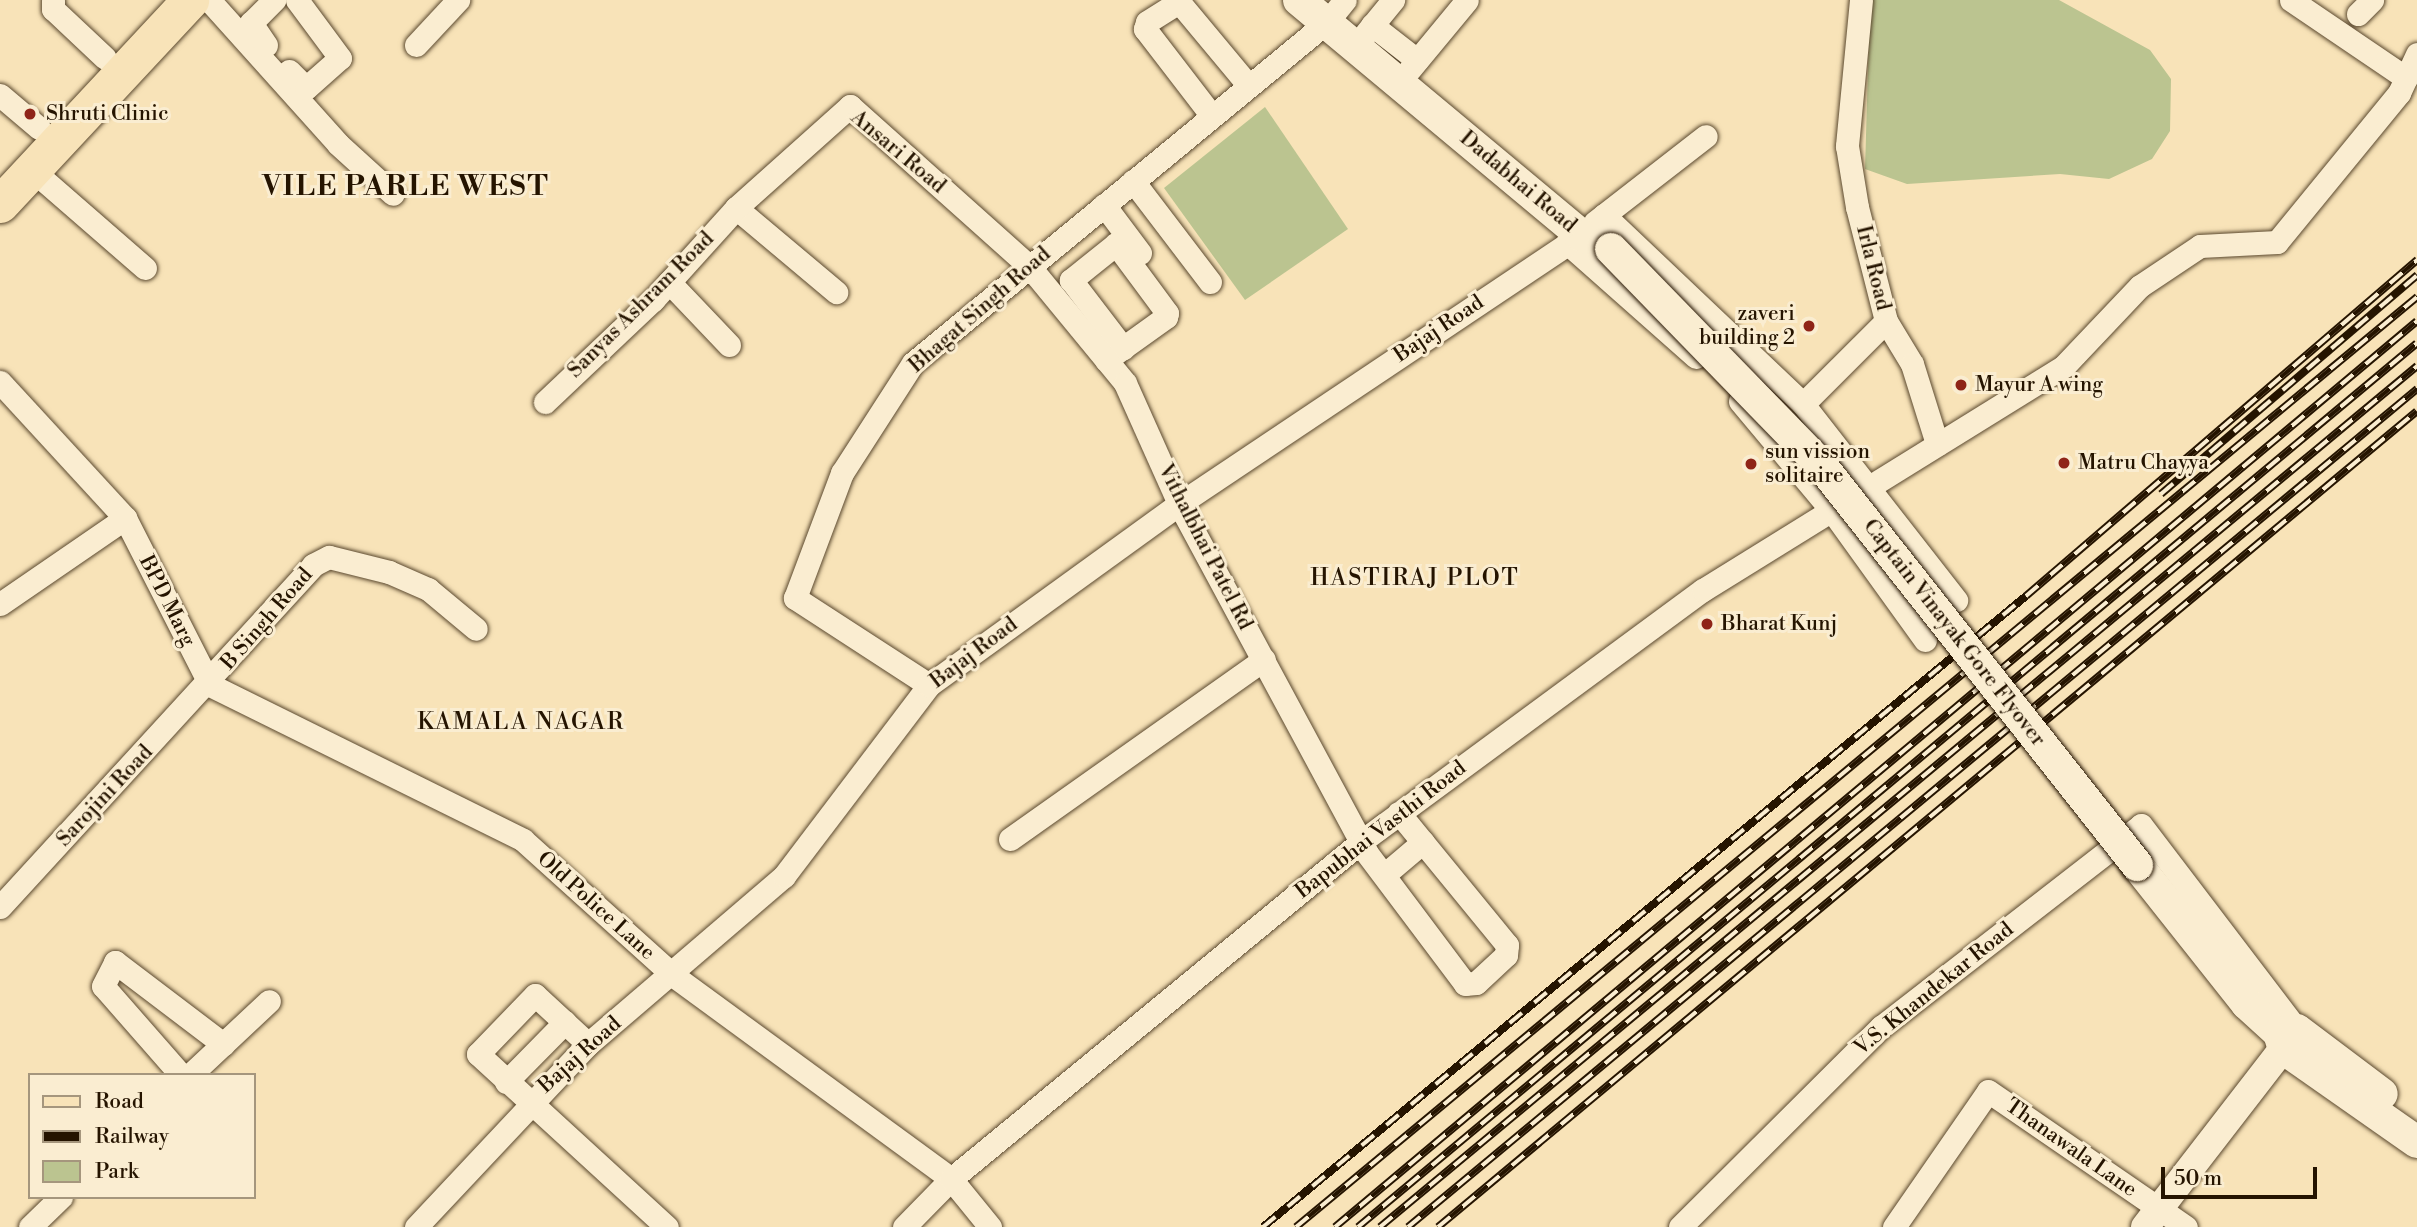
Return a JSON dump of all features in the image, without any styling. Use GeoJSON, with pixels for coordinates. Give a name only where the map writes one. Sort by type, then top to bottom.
{"type":"FeatureCollection","features":[{"type":"Feature","properties":{"kind":"main road"},"geometry":{"type":"LineString","coordinates":[[0,204],[25,151],[105,58],[164,0]]}},
{"type":"Feature","properties":{"kind":"main road"},"geometry":{"type":"LineString","coordinates":[[25,151],[190,0]]}},
{"type":"Feature","properties":{"kind":"main road","name":"Dadabhai Road"},"geometry":{"type":"LineString","coordinates":[[1300,0],[1334,8],[1369,29],[1413,64],[1592,233]]}},
{"type":"Feature","properties":{"kind":"main road","name":"Dadabhai Road"},"geometry":{"type":"LineString","coordinates":[[1334,8],[1592,233]]}},
{"type":"Feature","properties":{"kind":"main road","name":"Captain Vinayak Gore Flyover"},"geometry":{"type":"LineString","coordinates":[[1592,233],[1821,465],[2238,993],[2282,1034]]}},
{"type":"Feature","properties":{"kind":"main road"},"geometry":{"type":"LineString","coordinates":[[2282,1034],[2417,1120]]}},
{"type":"Feature","properties":{"kind":"main road"},"geometry":{"type":"LineString","coordinates":[[2282,1034],[2417,1142]]}},
{"type":"Feature","properties":{"kind":"street"},"geometry":{"type":"LineString","coordinates":[[52,0],[53,9],[105,58]]}},
{"type":"Feature","properties":{"kind":"street"},"geometry":{"type":"LineString","coordinates":[[209,0],[338,144],[393,194]]}},
{"type":"Feature","properties":{"kind":"street"},"geometry":{"type":"LineString","coordinates":[[274,0],[253,18],[252,29],[306,88],[340,58],[297,0]]}},
{"type":"Feature","properties":{"kind":"street"},"geometry":{"type":"LineString","coordinates":[[416,45],[458,0]]}},
{"type":"Feature","properties":{"kind":"street"},"geometry":{"type":"LineString","coordinates":[[1369,29],[1393,0]]}},
{"type":"Feature","properties":{"kind":"street"},"geometry":{"type":"LineString","coordinates":[[1413,64],[1467,0]]}},
{"type":"Feature","properties":{"kind":"street"},"geometry":{"type":"LineString","coordinates":[[1832,510],[2064,366],[2140,286],[2200,246],[2277,242],[2413,66],[2291,0]]}},
{"type":"Feature","properties":{"kind":"street"},"geometry":{"type":"LineString","coordinates":[[1209,113],[1145,29],[1147,22],[1179,2],[1238,90]]}},
{"type":"Feature","properties":{"kind":"street","name":"Irla Road"},"geometry":{"type":"LineString","coordinates":[[1863,2],[1847,146],[1886,321],[1912,364],[1937,444]]}},
{"type":"Feature","properties":{"kind":"street","name":"Bhagat Singh Road"},"geometry":{"type":"LineString","coordinates":[[929,685],[795,598],[842,473],[914,363],[1133,181],[1334,8]]}},
{"type":"Feature","properties":{"kind":"street"},"geometry":{"type":"LineString","coordinates":[[0,95],[25,151]]}},
{"type":"Feature","properties":{"kind":"street","name":"Ansari Road"},"geometry":{"type":"LineString","coordinates":[[736,208],[850,106],[1029,266]]}},
{"type":"Feature","properties":{"kind":"street"},"geometry":{"type":"LineString","coordinates":[[0,113],[25,151],[145,268]]}},
{"type":"Feature","properties":{"kind":"street","name":"Bajaj Road"},"geometry":{"type":"LineString","coordinates":[[416,1227],[527,1102],[588,1044],[674,976],[784,876],[929,685],[1180,504],[1592,233],[1706,136]]}},
{"type":"Feature","properties":{"kind":"street"},"geometry":{"type":"LineString","coordinates":[[1133,181],[1210,282]]}},
{"type":"Feature","properties":{"kind":"street"},"geometry":{"type":"LineString","coordinates":[[1104,205],[1179,304]]}},
{"type":"Feature","properties":{"kind":"street"},"geometry":{"type":"LineString","coordinates":[[736,208],[836,292]]}},
{"type":"Feature","properties":{"kind":"street","name":"Sanyas Ashram Road"},"geometry":{"type":"LineString","coordinates":[[545,402],[669,282],[736,208]]}},
{"type":"Feature","properties":{"kind":"street"},"geometry":{"type":"LineString","coordinates":[[1126,234],[1156,210]]}},
{"type":"Feature","properties":{"kind":"street"},"geometry":{"type":"LineString","coordinates":[[1071,232],[1094,260]]}},
{"type":"Feature","properties":{"kind":"street"},"geometry":{"type":"LineString","coordinates":[[1592,233],[1803,404],[1871,486],[1956,600]]}},
{"type":"Feature","properties":{"kind":"street"},"geometry":{"type":"LineString","coordinates":[[1592,233],[1730,389],[1832,510],[1925,640]]}},
{"type":"Feature","properties":{"kind":"street"},"geometry":{"type":"LineString","coordinates":[[1088,320],[1071,280],[1116,244],[1166,310],[1166,317],[1115,354]]}},
{"type":"Feature","properties":{"kind":"street","name":"Vithalbhai Patel Rd"},"geometry":{"type":"LineString","coordinates":[[1029,266],[1088,320],[1115,354],[1125,383],[1180,504],[1362,841],[1465,984],[1476,983],[1506,956],[1507,945],[1423,842]]}},
{"type":"Feature","properties":{"kind":"street"},"geometry":{"type":"LineString","coordinates":[[669,282],[729,345]]}},
{"type":"Feature","properties":{"kind":"street"},"geometry":{"type":"LineString","coordinates":[[1803,404],[1886,321]]}},
{"type":"Feature","properties":{"kind":"street","name":"BPD Marg"},"geometry":{"type":"LineString","coordinates":[[0,382],[125,518],[210,685]]}},
{"type":"Feature","properties":{"kind":"street","name":"Bapubhai Vasthi Road"},"geometry":{"type":"LineString","coordinates":[[904,1227],[951,1179],[1362,841],[1703,590],[1832,510]]}},
{"type":"Feature","properties":{"kind":"street"},"geometry":{"type":"LineString","coordinates":[[0,604],[125,518]]}},
{"type":"Feature","properties":{"kind":"street","name":"B Singh Road"},"geometry":{"type":"LineString","coordinates":[[210,685],[313,565],[329,558],[428,589],[476,629]]}},
{"type":"Feature","properties":{"kind":"street"},"geometry":{"type":"LineString","coordinates":[[1010,839],[1264,659]]}},
{"type":"Feature","properties":{"kind":"street","name":"Sarojini Road"},"geometry":{"type":"LineString","coordinates":[[0,906],[210,685]]}},
{"type":"Feature","properties":{"kind":"street","name":"Old Police Lane"},"geometry":{"type":"LineString","coordinates":[[210,685],[523,840],[674,976],[951,1179],[990,1227]]}},
{"type":"Feature","properties":{"kind":"street"},"geometry":{"type":"LineString","coordinates":[[1384,875],[1423,842],[1399,813]]}},
{"type":"Feature","properties":{"kind":"street","name":"V.S. Khandekar Road"},"geometry":{"type":"LineString","coordinates":[[1680,1227],[1881,1027],[2141,825],[2282,1034]]}},
{"type":"Feature","properties":{"kind":"street"},"geometry":{"type":"LineString","coordinates":[[180,1073],[103,986],[115,962],[221,1042]]}},
{"type":"Feature","properties":{"kind":"street"},"geometry":{"type":"LineString","coordinates":[[588,1044],[535,995],[480,1047],[478,1054],[527,1102],[667,1227]]}},
{"type":"Feature","properties":{"kind":"street"},"geometry":{"type":"LineString","coordinates":[[184,1073],[269,1001]]}},
{"type":"Feature","properties":{"kind":"street"},"geometry":{"type":"LineString","coordinates":[[506,1082],[565,1022]]}},
{"type":"Feature","properties":{"kind":"street"},"geometry":{"type":"LineString","coordinates":[[2152,1217],[2282,1034]]}},
{"type":"Feature","properties":{"kind":"street"},"geometry":{"type":"LineString","coordinates":[[192,1073],[221,1042]]}},
{"type":"Feature","properties":{"kind":"street","name":"Thanawala Lane"},"geometry":{"type":"LineString","coordinates":[[1894,1227],[1988,1091],[2152,1217],[2186,1227]]}},
{"type":"Feature","properties":{"kind":"street"},"geometry":{"type":"LineString","coordinates":[[30,1227],[59,1199]]}},
{"type":"Feature","properties":{"kind":"green space"},"geometry":{"type":"Polygon","coordinates":[[[1870,0],[2059,0],[2150,50],[2171,79],[2170,131],[2152,159],[2109,179],[2060,174],[1907,184],[1865,169],[1870,0]]]}},
{"type":"Feature","properties":{"kind":"green space"},"geometry":{"type":"Polygon","coordinates":[[[1265,107],[1348,229],[1245,300],[1164,188],[1265,107]]]}},
{"type":"Feature","properties":{"kind":"railway"},"geometry":{"type":"LineString","coordinates":[[1263,1227],[2026,596],[2417,260]]}},
{"type":"Feature","properties":{"kind":"railway"},"geometry":{"type":"LineString","coordinates":[[2161,494],[2417,275]]}},
{"type":"Feature","properties":{"kind":"railway"},"geometry":{"type":"LineString","coordinates":[[1296,1227],[2417,297]]}},
{"type":"Feature","properties":{"kind":"railway"},"geometry":{"type":"LineString","coordinates":[[1335,1227],[2417,321]]}},
{"type":"Feature","properties":{"kind":"railway"},"geometry":{"type":"LineString","coordinates":[[1358,1227],[2417,343]]}},
{"type":"Feature","properties":{"kind":"railway"},"geometry":{"type":"LineString","coordinates":[[1380,1227],[2417,366]]}},
{"type":"Feature","properties":{"kind":"railway"},"geometry":{"type":"LineString","coordinates":[[1408,1227],[2417,389]]}},
{"type":"Feature","properties":{"kind":"railway"},"geometry":{"type":"LineString","coordinates":[[1438,1227],[2417,411]]}},
{"type":"Feature","properties":{"kind":"place","name":"Shruti Clinic"},"geometry":{"type":"Point","coordinates":[30,114]}},
{"type":"Feature","properties":{"kind":"place","name":"zaveri building 2"},"geometry":{"type":"Point","coordinates":[1809,326]}},
{"type":"Feature","properties":{"kind":"place","name":"Mayur A wing"},"geometry":{"type":"Point","coordinates":[1961,385]}},
{"type":"Feature","properties":{"kind":"place","name":"Matru Chayya"},"geometry":{"type":"Point","coordinates":[2064,463]}},
{"type":"Feature","properties":{"kind":"place","name":"sun vission solitaire"},"geometry":{"type":"Point","coordinates":[1751,464]}},
{"type":"Feature","properties":{"kind":"place","name":"Bharat Kunj"},"geometry":{"type":"Point","coordinates":[1707,624]}},
{"type":"Feature","properties":{"kind":"district","name":"VILE PARLE WEST"},"geometry":{"type":"Point","coordinates":[406,187]}},
{"type":"Feature","properties":{"kind":"district","name":"HASTIRAJ PLOT"},"geometry":{"type":"Point","coordinates":[1415,578]}},
{"type":"Feature","properties":{"kind":"district","name":"KAMALA NAGAR"},"geometry":{"type":"Point","coordinates":[521,722]}}]}
